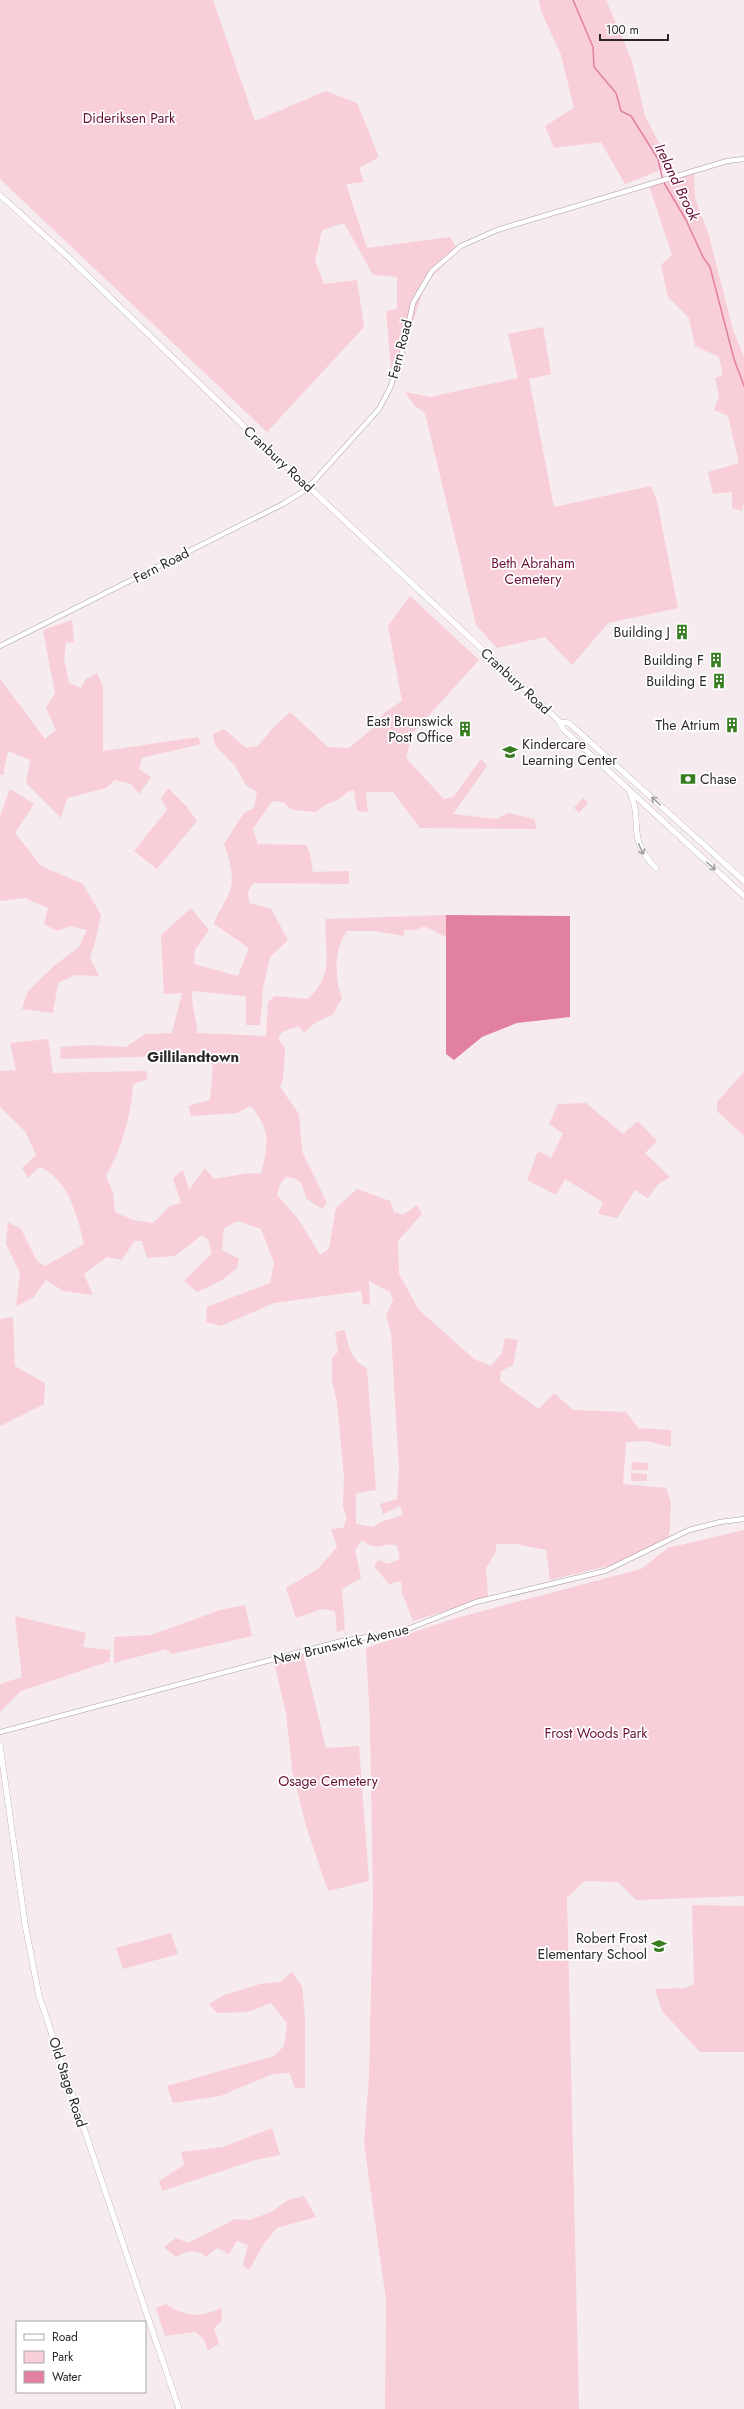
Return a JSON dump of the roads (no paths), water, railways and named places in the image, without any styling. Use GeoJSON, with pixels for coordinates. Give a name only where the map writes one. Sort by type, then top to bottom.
{"type":"FeatureCollection","features":[{"type":"Feature","properties":{"kind":"main road","name":"Cranbury Road"},"geometry":{"type":"LineString","coordinates":[[0,195],[560,722],[564,730],[744,896]]}},
{"type":"Feature","properties":{"kind":"main road","name":"Cranbury Road"},"geometry":{"type":"LineString","coordinates":[[560,722],[569,723],[744,881]]}},
{"type":"Feature","properties":{"kind":"main road"},"geometry":{"type":"LineString","coordinates":[[629,790],[635,807],[639,846],[644,857],[656,868]]}},
{"type":"Feature","properties":{"kind":"main road","name":"Old Stage Road"},"geometry":{"type":"LineString","coordinates":[[0,1745],[26,1924],[39,1996],[179,2409]]}},
{"type":"Feature","properties":{"kind":"street","name":"Fern Road"},"geometry":{"type":"LineString","coordinates":[[0,646],[288,501],[309,487],[379,409],[390,388],[401,358],[409,315],[416,298],[432,271],[450,253],[472,240],[497,230],[728,162],[744,159]]}},
{"type":"Feature","properties":{"kind":"street","name":"New Brunswick Avenue"},"geometry":{"type":"LineString","coordinates":[[0,1732],[342,1641],[400,1632],[476,1602],[614,1568],[647,1549],[689,1530],[720,1522],[744,1519]]}},
{"type":"Feature","properties":{"kind":"water"},"geometry":{"type":"Polygon","coordinates":[[[446,915],[570,916],[570,1017],[517,1023],[482,1037],[454,1060],[446,1054],[446,915]]]}},
{"type":"Feature","properties":{"kind":"waterway","name":"Ireland Brook"},"geometry":{"type":"LineString","coordinates":[[573,0],[593,47],[594,67],[616,93],[621,111],[631,116],[658,159],[663,181],[686,220],[703,257],[710,267],[734,359],[744,386]]}},
{"type":"Feature","properties":{"kind":"place","name":"Building J"},"geometry":{"type":"Point","coordinates":[682,632]}},
{"type":"Feature","properties":{"kind":"place","name":"Building F"},"geometry":{"type":"Point","coordinates":[716,660]}},
{"type":"Feature","properties":{"kind":"place","name":"Building E"},"geometry":{"type":"Point","coordinates":[719,681]}},
{"type":"Feature","properties":{"kind":"place","name":"The Atrium"},"geometry":{"type":"Point","coordinates":[732,725]}},
{"type":"Feature","properties":{"kind":"place","name":"East Brunswick Post Office"},"geometry":{"type":"Point","coordinates":[465,729]}},
{"type":"Feature","properties":{"kind":"place","name":"Kindercare Learning Center"},"geometry":{"type":"Point","coordinates":[510,752]}},
{"type":"Feature","properties":{"kind":"place","name":"Chase"},"geometry":{"type":"Point","coordinates":[688,779]}},
{"type":"Feature","properties":{"kind":"place","name":"Robert Frost Elementary School"},"geometry":{"type":"Point","coordinates":[659,1946]}},
{"type":"Feature","properties":{"kind":"district","name":"Gillilandtown"},"geometry":{"type":"Point","coordinates":[193,1057]}},
{"type":"Feature","properties":{"kind":"park label","name":"Dideriksen Park"},"geometry":{"type":"Point","coordinates":[129,118]}},
{"type":"Feature","properties":{"kind":"park label","name":"Beth Abraham Cemetery"},"geometry":{"type":"Point","coordinates":[533,572]}},
{"type":"Feature","properties":{"kind":"park label","name":"Frost Woods Park"},"geometry":{"type":"Point","coordinates":[596,1733]}},
{"type":"Feature","properties":{"kind":"park label","name":"Osage Cemetery"},"geometry":{"type":"Point","coordinates":[328,1781]}}]}
